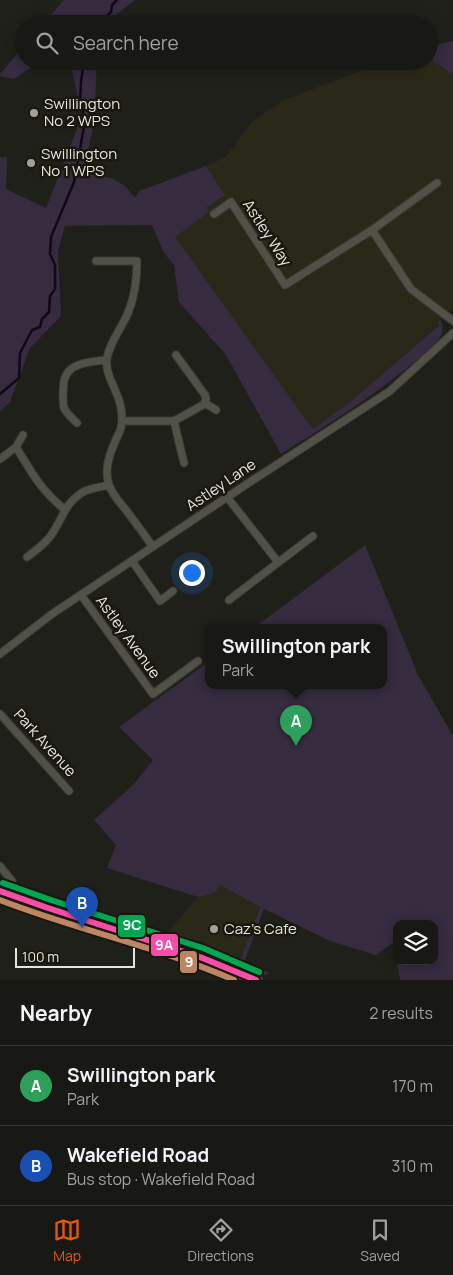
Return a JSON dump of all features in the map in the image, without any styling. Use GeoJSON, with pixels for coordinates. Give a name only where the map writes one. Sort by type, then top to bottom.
{"type":"FeatureCollection","features":[{"type":"Feature","properties":{"kind":"main road"},"geometry":{"type":"LineString","coordinates":[[0,891],[18,894],[59,912],[191,953],[221,964],[239,977],[256,980]]}},
{"type":"Feature","properties":{"kind":"street","name":"Astley Way"},"geometry":{"type":"LineString","coordinates":[[214,214],[231,202],[284,285],[372,230],[437,183]]}},
{"type":"Feature","properties":{"kind":"street"},"geometry":{"type":"LineString","coordinates":[[372,230],[412,289],[453,321]]}},
{"type":"Feature","properties":{"kind":"street"},"geometry":{"type":"LineString","coordinates":[[96,261],[140,261],[134,295],[128,313],[106,360],[108,373],[121,405],[123,421],[110,454],[108,468],[109,485],[116,497],[154,546]]}},
{"type":"Feature","properties":{"kind":"street","name":"Astley Lane"},"geometry":{"type":"LineString","coordinates":[[0,654],[52,614],[390,391],[453,333]]}},
{"type":"Feature","properties":{"kind":"street"},"geometry":{"type":"LineString","coordinates":[[123,421],[174,420],[201,407],[205,403],[205,394],[176,355]]}},
{"type":"Feature","properties":{"kind":"street"},"geometry":{"type":"LineString","coordinates":[[77,423],[67,413],[63,404],[63,382],[65,376],[76,366],[106,360]]}},
{"type":"Feature","properties":{"kind":"street"},"geometry":{"type":"LineString","coordinates":[[205,403],[216,410]]}},
{"type":"Feature","properties":{"kind":"street"},"geometry":{"type":"LineString","coordinates":[[174,420],[184,464]]}},
{"type":"Feature","properties":{"kind":"street"},"geometry":{"type":"LineString","coordinates":[[0,459],[16,447],[23,435]]}},
{"type":"Feature","properties":{"kind":"street"},"geometry":{"type":"LineString","coordinates":[[16,447],[37,483],[64,509]]}},
{"type":"Feature","properties":{"kind":"street"},"geometry":{"type":"LineString","coordinates":[[27,557],[48,540],[57,526],[64,509],[70,502],[84,492],[109,485]]}},
{"type":"Feature","properties":{"kind":"street"},"geometry":{"type":"LineString","coordinates":[[227,497],[278,562]]}},
{"type":"Feature","properties":{"kind":"street"},"geometry":{"type":"LineString","coordinates":[[229,600],[313,536]]}},
{"type":"Feature","properties":{"kind":"street"},"geometry":{"type":"LineString","coordinates":[[132,561],[160,602],[173,591]]}},
{"type":"Feature","properties":{"kind":"street","name":"Astley Avenue"},"geometry":{"type":"LineString","coordinates":[[81,595],[153,694],[198,662]]}},
{"type":"Feature","properties":{"kind":"street","name":"Park Avenue"},"geometry":{"type":"LineString","coordinates":[[0,714],[69,791]]}},
{"type":"Feature","properties":{"kind":"street"},"geometry":{"type":"LineString","coordinates":[[0,866],[12,881]]}},
{"type":"Feature","properties":{"kind":"shaded area"},"geometry":{"type":"Polygon","coordinates":[[[64,0],[135,0],[116,15],[51,15],[64,0]]]}},
{"type":"Feature","properties":{"kind":"shaded area"},"geometry":{"type":"Polygon","coordinates":[[[453,41],[453,75],[438,64],[438,45],[453,41]]]}},
{"type":"Feature","properties":{"kind":"shaded area"},"geometry":{"type":"Polygon","coordinates":[[[15,56],[15,70],[27,70],[14,79],[0,76],[15,56]]]}},
{"type":"Feature","properties":{"kind":"shaded area"},"geometry":{"type":"Polygon","coordinates":[[[438,64],[453,75],[453,309],[438,321],[439,324],[351,401],[313,429],[174,237],[208,212],[206,208],[225,195],[206,166],[226,157],[252,122],[282,101],[363,70],[438,70],[438,64]]]}},
{"type":"Feature","properties":{"kind":"shaded area"},"geometry":{"type":"Polygon","coordinates":[[[72,70],[97,70],[94,124],[83,173],[111,178],[125,186],[135,198],[139,191],[206,166],[225,195],[206,208],[209,212],[175,237],[313,429],[351,401],[439,325],[440,319],[443,330],[441,335],[429,349],[407,368],[376,391],[281,454],[226,355],[179,302],[174,265],[164,253],[152,225],[65,226],[58,250],[61,316],[30,348],[10,402],[0,411],[0,157],[7,157],[6,189],[46,208],[82,116],[72,70]]]}},
{"type":"Feature","properties":{"kind":"shaded area"},"geometry":{"type":"Polygon","coordinates":[[[365,545],[418,675],[453,736],[453,980],[400,980],[398,965],[438,965],[438,920],[393,920],[393,943],[376,955],[330,941],[264,909],[244,963],[268,972],[265,975],[239,963],[260,907],[220,885],[215,893],[198,897],[107,868],[116,845],[94,820],[134,784],[153,760],[119,727],[205,664],[205,689],[387,689],[387,624],[259,624],[365,545]]]}},
{"type":"Feature","properties":{"kind":"shaded area"},"geometry":{"type":"Polygon","coordinates":[[[220,884],[260,907],[239,963],[164,937],[198,897],[215,893],[220,884]]]}},
{"type":"Feature","properties":{"kind":"waterway"},"geometry":{"type":"LineString","coordinates":[[108,15],[111,12],[112,5],[117,0]]}},
{"type":"Feature","properties":{"kind":"waterway"},"geometry":{"type":"LineString","coordinates":[[0,394],[19,378],[20,353],[32,330],[40,327],[42,319],[49,312],[50,296],[55,289],[55,265],[50,254],[51,237],[74,182],[85,121],[80,101],[83,70]]}},
{"type":"Feature","properties":{"kind":"transit line","name":"9C"},"geometry":{"type":"LineString","coordinates":[[3,883],[203,948],[259,972]]}},
{"type":"Feature","properties":{"kind":"transit line","name":"9A"},"geometry":{"type":"LineString","coordinates":[[0,891],[200,957],[256,980]]}},
{"type":"Feature","properties":{"kind":"transit line","name":"9"},"geometry":{"type":"LineString","coordinates":[[0,900],[58,921],[177,958],[234,980]]}},
{"type":"Feature","properties":{"kind":"place","name":"Swillington No 2 WPS"},"geometry":{"type":"Point","coordinates":[34,113]}},
{"type":"Feature","properties":{"kind":"place","name":"Swillington No 1 WPS"},"geometry":{"type":"Point","coordinates":[31,163]}},
{"type":"Feature","properties":{"kind":"place","name":"Swillington park"},"geometry":{"type":"Point","coordinates":[296,746]}},
{"type":"Feature","properties":{"kind":"place","name":"Wakefield Road"},"geometry":{"type":"Point","coordinates":[82,928]}},
{"type":"Feature","properties":{"kind":"place","name":"Caz's Cafe"},"geometry":{"type":"Point","coordinates":[214,929]}}]}
